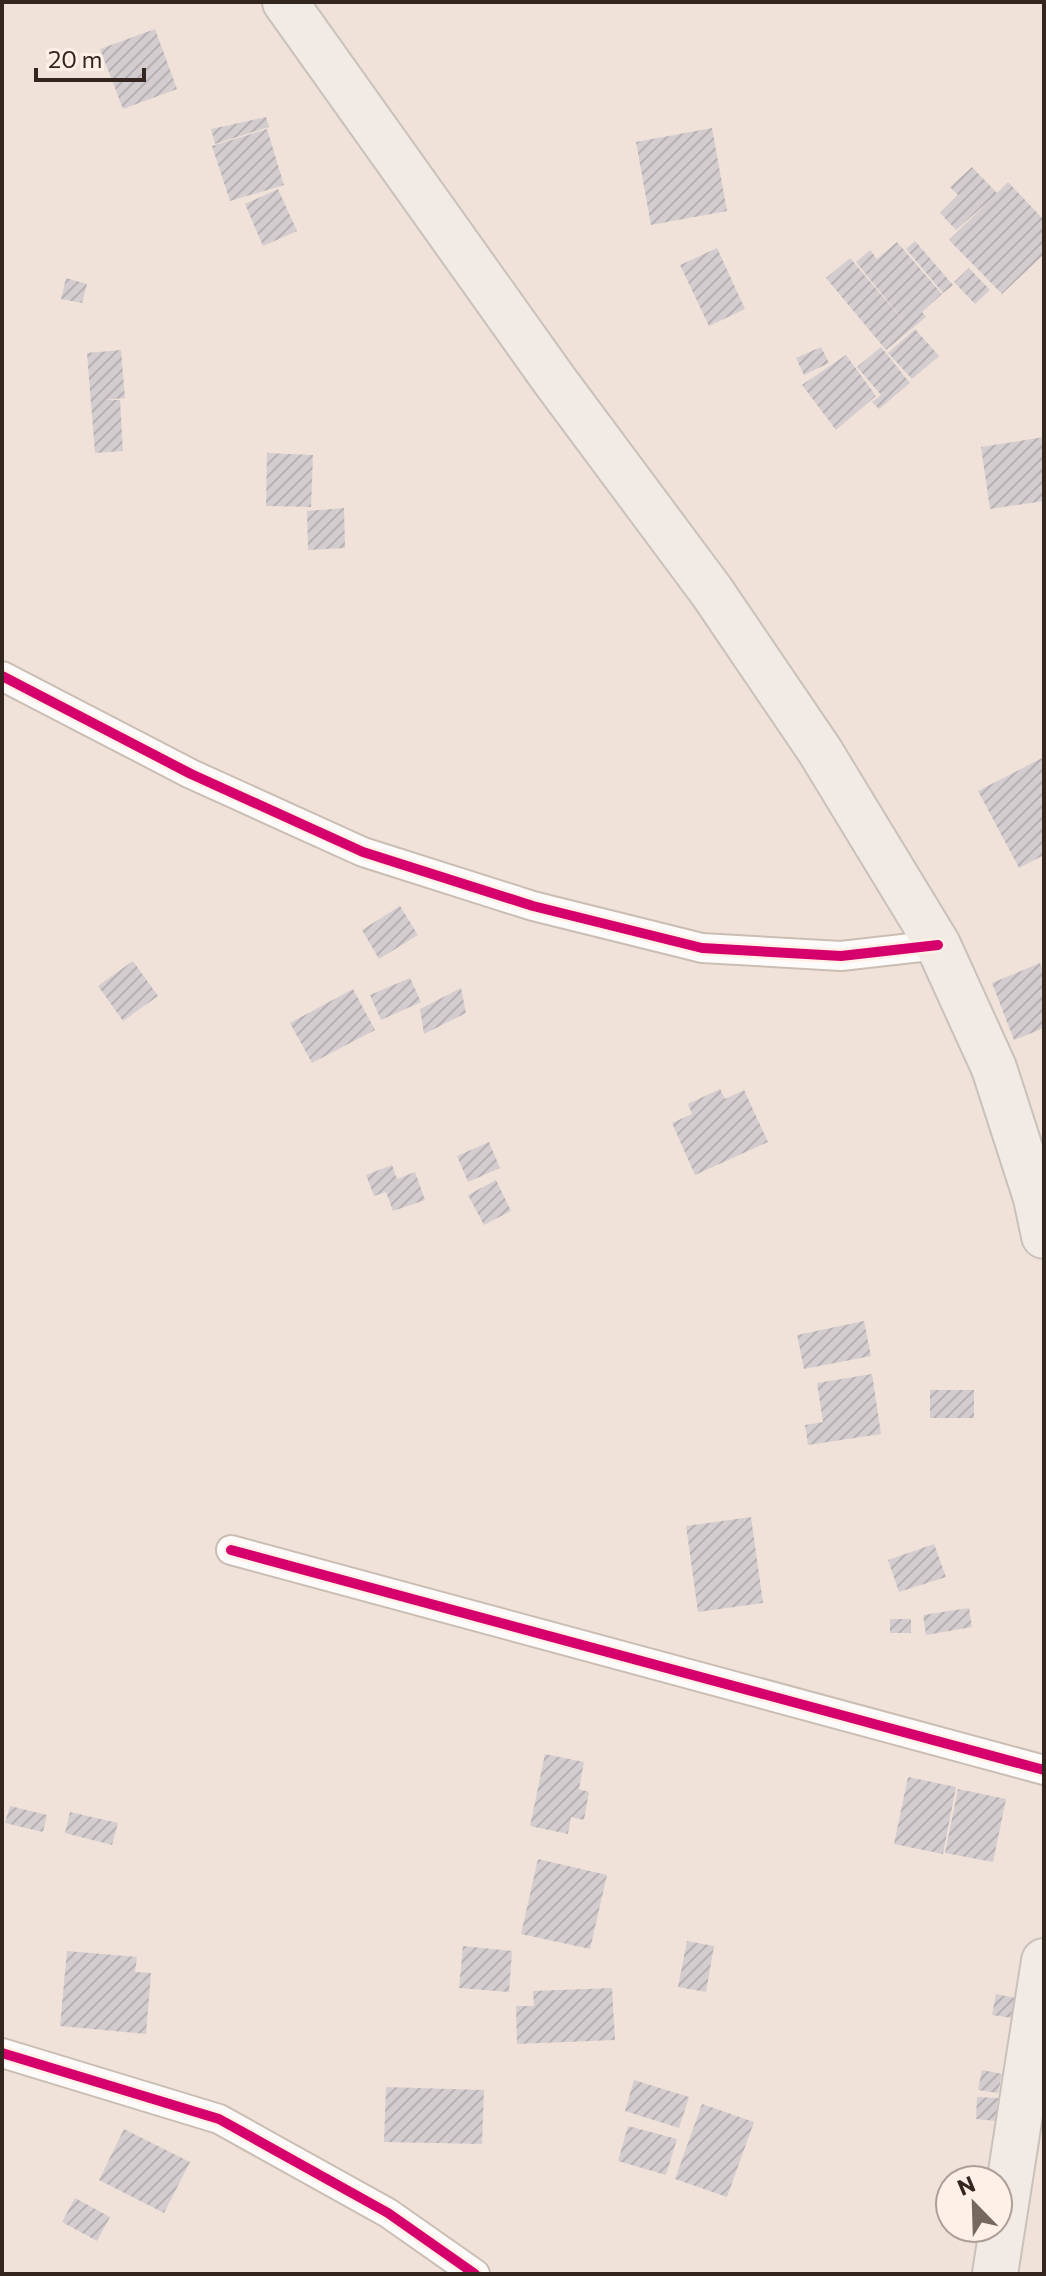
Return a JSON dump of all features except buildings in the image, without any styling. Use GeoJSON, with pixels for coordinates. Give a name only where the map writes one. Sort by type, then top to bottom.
{"type":"FeatureCollection","features":[{"type":"Feature","properties":{"kind":"main road"},"geometry":{"type":"LineString","coordinates":[[285,2],[555,381],[712,592],[820,751],[938,945],[994,1068],[1036,1198],[1044,1236]]}},
{"type":"Feature","properties":{"kind":"main road"},"geometry":{"type":"LineString","coordinates":[[995,2274],[1044,1961]]}},
{"type":"Feature","properties":{"kind":"street"},"geometry":{"type":"LineString","coordinates":[[2,676],[191,774],[363,852],[533,906],[702,948],[841,956],[938,945]]}},
{"type":"Feature","properties":{"kind":"street"},"geometry":{"type":"LineString","coordinates":[[231,1550],[1044,1770]]}},
{"type":"Feature","properties":{"kind":"street"},"geometry":{"type":"LineString","coordinates":[[2,2053],[219,2119],[388,2213],[475,2274]]}},
{"type":"Feature","properties":{"kind":"cycle path"},"geometry":{"type":"LineString","coordinates":[[2,676],[191,774],[363,852],[533,906],[702,948],[841,956],[938,945]]}},
{"type":"Feature","properties":{"kind":"cycle path"},"geometry":{"type":"LineString","coordinates":[[231,1550],[1044,1770]]}},
{"type":"Feature","properties":{"kind":"cycle path"},"geometry":{"type":"LineString","coordinates":[[2,2053],[219,2119],[388,2213],[475,2274]]}}]}
